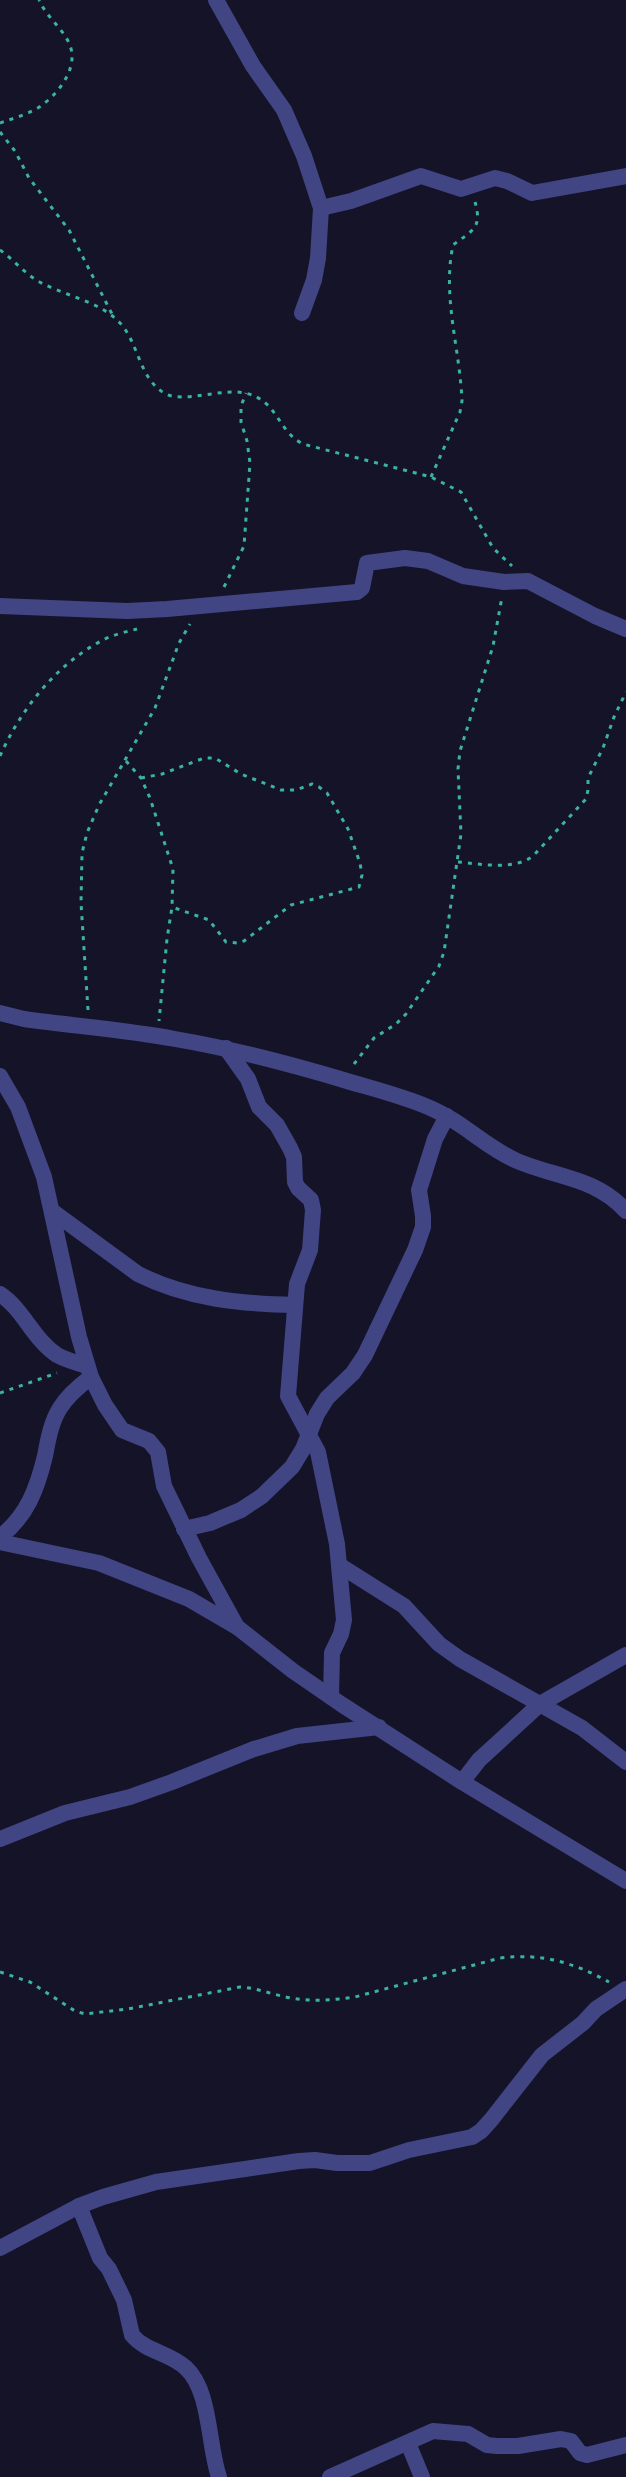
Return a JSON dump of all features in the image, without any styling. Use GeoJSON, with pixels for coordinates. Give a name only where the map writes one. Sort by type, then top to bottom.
{"type":"FeatureCollection","features":[{"type":"Feature","properties":{"kind":"street"},"geometry":{"type":"LineString","coordinates":[[216,0],[253,66],[284,110],[304,156],[321,208],[318,258],[302,313]]}},
{"type":"Feature","properties":{"kind":"street"},"geometry":{"type":"LineString","coordinates":[[321,208],[351,201],[421,176],[461,189],[495,178],[532,193],[626,176]]}},
{"type":"Feature","properties":{"kind":"street"},"geometry":{"type":"LineString","coordinates":[[0,606],[127,611],[357,592],[362,588],[367,563],[405,558],[428,561],[463,576],[504,582],[528,581],[626,629]]}},
{"type":"Feature","properties":{"kind":"street"},"geometry":{"type":"LineString","coordinates":[[0,1013],[226,1048],[427,1106],[513,1159],[596,1186],[611,1195],[626,1211]]}},
{"type":"Feature","properties":{"kind":"street"},"geometry":{"type":"LineString","coordinates":[[226,1048],[248,1079],[259,1107],[277,1125],[290,1148],[294,1157],[295,1182],[311,1200],[313,1210],[310,1250],[299,1274],[288,1396],[318,1452],[328,1491],[339,1565],[344,1620],[332,1653],[331,1697]]}},
{"type":"Feature","properties":{"kind":"street"},"geometry":{"type":"LineString","coordinates":[[0,1076],[18,1107],[31,1139],[52,1211],[85,1369],[122,1430],[149,1441],[158,1452],[164,1486],[237,1627]]}},
{"type":"Feature","properties":{"kind":"street"},"geometry":{"type":"LineString","coordinates":[[184,1529],[210,1523],[241,1510],[262,1496],[292,1467],[327,1398],[353,1373],[365,1355],[423,1227],[419,1190],[435,1139],[447,1116]]}},
{"type":"Feature","properties":{"kind":"street"},"geometry":{"type":"LineString","coordinates":[[52,1211],[150,1280],[211,1300],[295,1305]]}},
{"type":"Feature","properties":{"kind":"street"},"geometry":{"type":"LineString","coordinates":[[0,1294],[13,1304],[46,1346],[85,1369]]}},
{"type":"Feature","properties":{"kind":"street"},"geometry":{"type":"LineString","coordinates":[[0,1539],[20,1519],[32,1498],[58,1411],[85,1369]]}},
{"type":"Feature","properties":{"kind":"street"},"geometry":{"type":"LineString","coordinates":[[0,1539],[99,1563],[189,1599],[237,1627],[293,1671],[462,1782],[626,1881]]}},
{"type":"Feature","properties":{"kind":"street"},"geometry":{"type":"LineString","coordinates":[[339,1565],[404,1606],[449,1652],[582,1728],[626,1762]]}},
{"type":"Feature","properties":{"kind":"street"},"geometry":{"type":"LineString","coordinates":[[462,1782],[479,1760],[540,1704],[626,1655]]}},
{"type":"Feature","properties":{"kind":"street"},"geometry":{"type":"LineString","coordinates":[[0,1839],[30,1825],[130,1797],[254,1749],[297,1736],[379,1727]]}},
{"type":"Feature","properties":{"kind":"street"},"geometry":{"type":"LineString","coordinates":[[0,2248],[79,2206],[156,2182],[315,2160],[370,2163],[409,2150],[472,2137],[491,2120],[542,2055],[624,1989]]}},
{"type":"Feature","properties":{"kind":"street"},"geometry":{"type":"LineString","coordinates":[[79,2206],[100,2258],[124,2300],[132,2335],[183,2365],[196,2380],[219,2477]]}},
{"type":"Feature","properties":{"kind":"street"},"geometry":{"type":"LineString","coordinates":[[330,2477],[433,2431],[468,2434],[487,2445],[497,2446],[561,2439],[571,2441],[580,2453],[587,2455],[626,2445]]}},
{"type":"Feature","properties":{"kind":"street"},"geometry":{"type":"LineString","coordinates":[[408,2443],[422,2477]]}},
{"type":"Feature","properties":{"kind":"path"},"geometry":{"type":"LineString","coordinates":[[0,123],[40,107],[51,98],[71,71],[68,42],[39,0]]}},
{"type":"Feature","properties":{"kind":"path"},"geometry":{"type":"LineString","coordinates":[[0,132],[15,151],[29,178],[69,230],[114,317],[126,330],[154,384],[164,393],[179,397],[214,392],[246,393],[272,407],[288,433],[303,444],[431,477],[461,492],[493,548],[528,581]]}},
{"type":"Feature","properties":{"kind":"path"},"geometry":{"type":"LineString","coordinates":[[431,477],[462,401],[450,272],[453,245],[472,232],[479,219],[471,187]]}},
{"type":"Feature","properties":{"kind":"path"},"geometry":{"type":"LineString","coordinates":[[0,250],[36,280],[114,317]]}},
{"type":"Feature","properties":{"kind":"path"},"geometry":{"type":"LineString","coordinates":[[90,1027],[82,935],[82,853],[99,805],[155,708],[187,626],[214,605],[244,546],[250,463],[241,422],[241,406],[246,393]]}},
{"type":"Feature","properties":{"kind":"path"},"geometry":{"type":"LineString","coordinates":[[342,1080],[374,1038],[406,1014],[439,966],[444,952],[461,834],[460,751],[493,646],[504,582]]}},
{"type":"Feature","properties":{"kind":"path"},"geometry":{"type":"LineString","coordinates":[[0,756],[16,723],[66,665],[105,639],[138,629]]}},
{"type":"Feature","properties":{"kind":"path"},"geometry":{"type":"LineString","coordinates":[[458,862],[513,864],[527,861],[534,855],[586,799],[588,778],[626,692]]}},
{"type":"Feature","properties":{"kind":"path"},"geometry":{"type":"LineString","coordinates":[[141,778],[162,774],[204,758],[215,758],[241,774],[281,790],[296,790],[312,784],[327,793],[336,806],[360,863],[362,875],[359,887],[291,905],[237,943],[226,942],[209,920],[172,907]]}},
{"type":"Feature","properties":{"kind":"path"},"geometry":{"type":"LineString","coordinates":[[125,760],[141,778],[150,798],[173,869],[172,907],[157,1036]]}},
{"type":"Feature","properties":{"kind":"path"},"geometry":{"type":"LineString","coordinates":[[0,1393],[85,1369]]}},
{"type":"Feature","properties":{"kind":"path"},"geometry":{"type":"LineString","coordinates":[[0,1972],[30,1982],[75,2011],[85,2014],[128,2009],[240,1987],[291,1999],[355,1997],[500,1958],[522,1956],[561,1962],[593,1973],[624,1989]]}}]}
